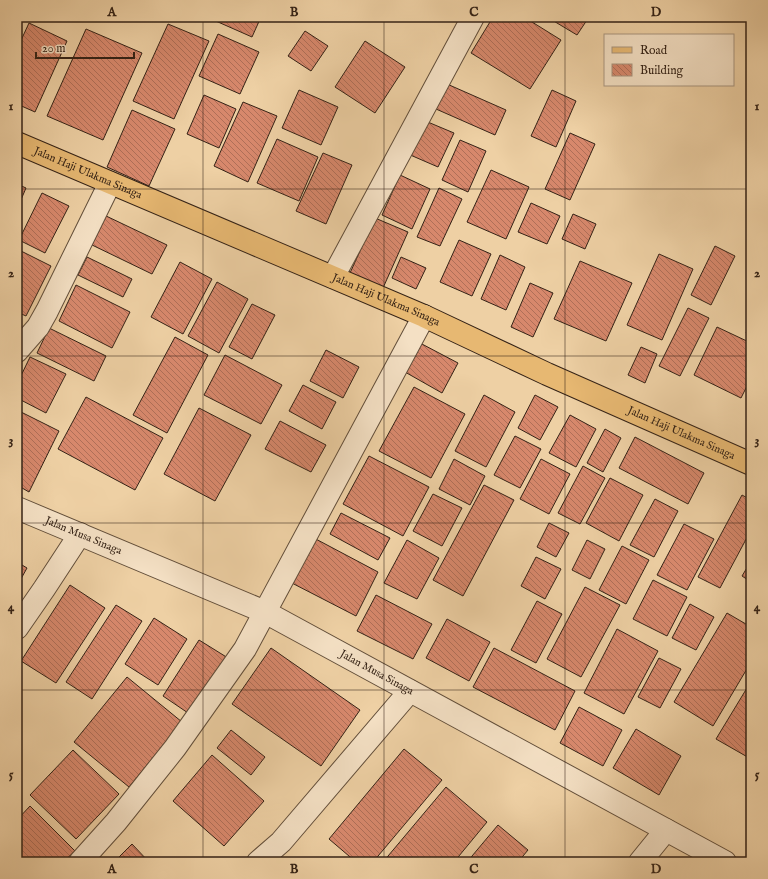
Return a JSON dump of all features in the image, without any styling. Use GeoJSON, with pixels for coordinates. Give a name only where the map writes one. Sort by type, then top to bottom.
{"type":"FeatureCollection","features":[{"type":"Feature","properties":{"kind":"main road","name":"Jalan Haji Ulakma Sinaga"},"geometry":{"type":"LineString","coordinates":[[17,143],[424,316],[547,374],[751,464]]}},
{"type":"Feature","properties":{"kind":"street"},"geometry":{"type":"LineString","coordinates":[[333,277],[473,17]]}},
{"type":"Feature","properties":{"kind":"street"},"geometry":{"type":"LineString","coordinates":[[17,351],[38,328],[110,182]]}},
{"type":"Feature","properties":{"kind":"street"},"geometry":{"type":"LineString","coordinates":[[80,862],[116,822],[175,748],[246,649],[424,316]]}},
{"type":"Feature","properties":{"kind":"street","name":"Jalan Musa Sinaga"},"geometry":{"type":"LineString","coordinates":[[17,508],[265,612],[725,862]]}},
{"type":"Feature","properties":{"kind":"street"},"geometry":{"type":"LineString","coordinates":[[17,628],[80,534]]}},
{"type":"Feature","properties":{"kind":"street"},"geometry":{"type":"LineString","coordinates":[[258,862],[281,842],[410,691]]}},
{"type":"Feature","properties":{"kind":"street"},"geometry":{"type":"LineString","coordinates":[[640,862],[666,830]]}},
{"type":"Feature","properties":{"kind":"building"},"geometry":{"type":"Polygon","coordinates":[[[261,17],[252,37],[209,18],[261,17]]]}},
{"type":"Feature","properties":{"kind":"building"},"geometry":{"type":"Polygon","coordinates":[[[493,17],[524,17],[561,40],[530,89],[471,53],[493,17]]]}},
{"type":"Feature","properties":{"kind":"building"},"geometry":{"type":"Polygon","coordinates":[[[547,17],[589,17],[577,35],[547,17]]]}},
{"type":"Feature","properties":{"kind":"building"},"geometry":{"type":"Polygon","coordinates":[[[29,23],[67,41],[35,112],[17,104],[17,49],[29,23]]]}},
{"type":"Feature","properties":{"kind":"building"},"geometry":{"type":"Polygon","coordinates":[[[168,24],[209,41],[174,119],[133,101],[168,24]]]}},
{"type":"Feature","properties":{"kind":"building"},"geometry":{"type":"Polygon","coordinates":[[[86,29],[142,53],[103,140],[47,116],[86,29]]]}},
{"type":"Feature","properties":{"kind":"building"},"geometry":{"type":"Polygon","coordinates":[[[305,31],[328,46],[311,71],[288,56],[305,31]]]}},
{"type":"Feature","properties":{"kind":"building"},"geometry":{"type":"Polygon","coordinates":[[[218,34],[259,52],[240,94],[199,76],[218,34]]]}},
{"type":"Feature","properties":{"kind":"building"},"geometry":{"type":"Polygon","coordinates":[[[365,41],[405,67],[375,113],[335,87],[365,41]]]}},
{"type":"Feature","properties":{"kind":"building"},"geometry":{"type":"Polygon","coordinates":[[[447,84],[506,110],[495,135],[436,109],[447,84]]]}},
{"type":"Feature","properties":{"kind":"building"},"geometry":{"type":"Polygon","coordinates":[[[299,90],[338,107],[321,145],[282,128],[299,90]]]}},
{"type":"Feature","properties":{"kind":"building"},"geometry":{"type":"Polygon","coordinates":[[[552,90],[576,101],[556,147],[531,136],[552,90]]]}},
{"type":"Feature","properties":{"kind":"building"},"geometry":{"type":"Polygon","coordinates":[[[204,95],[236,109],[219,148],[187,134],[204,95]]]}},
{"type":"Feature","properties":{"kind":"building"},"geometry":{"type":"Polygon","coordinates":[[[243,102],[277,116],[248,182],[214,166],[243,102]]]}},
{"type":"Feature","properties":{"kind":"building"},"geometry":{"type":"Polygon","coordinates":[[[132,110],[175,129],[149,186],[107,167],[132,110]]]}},
{"type":"Feature","properties":{"kind":"building"},"geometry":{"type":"Polygon","coordinates":[[[423,120],[454,133],[438,167],[408,154],[423,120]]]}},
{"type":"Feature","properties":{"kind":"building"},"geometry":{"type":"Polygon","coordinates":[[[570,133],[595,144],[570,200],[545,189],[570,133]]]}},
{"type":"Feature","properties":{"kind":"building"},"geometry":{"type":"Polygon","coordinates":[[[277,139],[318,157],[299,201],[257,183],[277,139]]]}},
{"type":"Feature","properties":{"kind":"building"},"geometry":{"type":"Polygon","coordinates":[[[460,140],[486,151],[468,192],[442,180],[460,140]]]}},
{"type":"Feature","properties":{"kind":"building"},"geometry":{"type":"Polygon","coordinates":[[[323,153],[352,165],[326,224],[296,211],[323,153]]]}},
{"type":"Feature","properties":{"kind":"building"},"geometry":{"type":"Polygon","coordinates":[[[491,170],[529,187],[506,239],[467,222],[491,170]]]}},
{"type":"Feature","properties":{"kind":"building"},"geometry":{"type":"Polygon","coordinates":[[[400,175],[430,189],[412,229],[382,215],[400,175]]]}},
{"type":"Feature","properties":{"kind":"building"},"geometry":{"type":"Polygon","coordinates":[[[17,184],[26,188],[17,209],[17,184]]]}},
{"type":"Feature","properties":{"kind":"building"},"geometry":{"type":"Polygon","coordinates":[[[439,188],[462,199],[440,246],[417,237],[439,188]]]}},
{"type":"Feature","properties":{"kind":"building"},"geometry":{"type":"Polygon","coordinates":[[[42,193],[69,206],[45,253],[19,240],[42,193]]]}},
{"type":"Feature","properties":{"kind":"building"},"geometry":{"type":"Polygon","coordinates":[[[531,203],[560,216],[547,244],[518,232],[531,203]]]}},
{"type":"Feature","properties":{"kind":"building"},"geometry":{"type":"Polygon","coordinates":[[[573,214],[596,224],[585,249],[562,239],[573,214]]]}},
{"type":"Feature","properties":{"kind":"building"},"geometry":{"type":"Polygon","coordinates":[[[104,215],[167,245],[152,274],[90,244],[104,215]]]}},
{"type":"Feature","properties":{"kind":"building"},"geometry":{"type":"Polygon","coordinates":[[[375,218],[408,232],[383,288],[350,273],[375,218]]]}},
{"type":"Feature","properties":{"kind":"building"},"geometry":{"type":"Polygon","coordinates":[[[459,240],[491,254],[472,296],[440,282],[459,240]]]}},
{"type":"Feature","properties":{"kind":"building"},"geometry":{"type":"Polygon","coordinates":[[[715,246],[735,256],[711,305],[691,295],[715,246]]]}},
{"type":"Feature","properties":{"kind":"building"},"geometry":{"type":"Polygon","coordinates":[[[17,249],[51,266],[26,316],[17,312],[17,249]]]}},
{"type":"Feature","properties":{"kind":"building"},"geometry":{"type":"Polygon","coordinates":[[[659,254],[693,269],[662,340],[627,325],[659,254]]]}},
{"type":"Feature","properties":{"kind":"building"},"geometry":{"type":"Polygon","coordinates":[[[500,255],[525,267],[506,310],[481,299],[500,255]]]}},
{"type":"Feature","properties":{"kind":"building"},"geometry":{"type":"Polygon","coordinates":[[[87,257],[132,279],[123,297],[78,275],[87,257]]]}},
{"type":"Feature","properties":{"kind":"building"},"geometry":{"type":"Polygon","coordinates":[[[401,257],[426,268],[416,289],[392,278],[401,257]]]}},
{"type":"Feature","properties":{"kind":"building"},"geometry":{"type":"Polygon","coordinates":[[[580,261],[632,283],[606,341],[554,319],[580,261]]]}},
{"type":"Feature","properties":{"kind":"building"},"geometry":{"type":"Polygon","coordinates":[[[180,262],[212,279],[183,334],[151,317],[180,262]]]}},
{"type":"Feature","properties":{"kind":"building"},"geometry":{"type":"Polygon","coordinates":[[[217,282],[248,299],[219,353],[188,336],[217,282]]]}},
{"type":"Feature","properties":{"kind":"building"},"geometry":{"type":"Polygon","coordinates":[[[530,283],[553,293],[533,337],[511,327],[530,283]]]}},
{"type":"Feature","properties":{"kind":"building"},"geometry":{"type":"Polygon","coordinates":[[[76,285],[130,312],[112,348],[59,321],[76,285]]]}},
{"type":"Feature","properties":{"kind":"building"},"geometry":{"type":"Polygon","coordinates":[[[252,304],[275,315],[252,359],[229,347],[252,304]]]}},
{"type":"Feature","properties":{"kind":"building"},"geometry":{"type":"Polygon","coordinates":[[[688,308],[709,318],[680,376],[659,366],[688,308]]]}},
{"type":"Feature","properties":{"kind":"building"},"geometry":{"type":"Polygon","coordinates":[[[751,323],[751,335],[746,333],[751,323]]]}},
{"type":"Feature","properties":{"kind":"building"},"geometry":{"type":"Polygon","coordinates":[[[717,327],[751,343],[751,378],[741,398],[694,375],[717,327]]]}},
{"type":"Feature","properties":{"kind":"building"},"geometry":{"type":"Polygon","coordinates":[[[49,328],[106,356],[94,381],[37,353],[49,328]]]}},
{"type":"Feature","properties":{"kind":"building"},"geometry":{"type":"Polygon","coordinates":[[[175,337],[208,355],[167,433],[133,415],[175,337]]]}},
{"type":"Feature","properties":{"kind":"building"},"geometry":{"type":"Polygon","coordinates":[[[420,343],[458,363],[442,393],[405,372],[420,343]]]}},
{"type":"Feature","properties":{"kind":"building"},"geometry":{"type":"Polygon","coordinates":[[[641,347],[657,354],[645,383],[628,375],[641,347]]]}},
{"type":"Feature","properties":{"kind":"building"},"geometry":{"type":"Polygon","coordinates":[[[326,350],[359,367],[343,398],[310,381],[326,350]]]}},
{"type":"Feature","properties":{"kind":"building"},"geometry":{"type":"Polygon","coordinates":[[[225,355],[282,385],[261,424],[204,395],[225,355]]]}},
{"type":"Feature","properties":{"kind":"building"},"geometry":{"type":"Polygon","coordinates":[[[30,357],[66,374],[46,413],[17,398],[17,384],[30,357]]]}},
{"type":"Feature","properties":{"kind":"building"},"geometry":{"type":"Polygon","coordinates":[[[303,385],[336,402],[322,429],[289,411],[303,385]]]}},
{"type":"Feature","properties":{"kind":"building"},"geometry":{"type":"Polygon","coordinates":[[[414,387],[465,414],[431,478],[379,451],[414,387]]]}},
{"type":"Feature","properties":{"kind":"building"},"geometry":{"type":"Polygon","coordinates":[[[484,395],[515,412],[486,467],[455,451],[484,395]]]}},
{"type":"Feature","properties":{"kind":"building"},"geometry":{"type":"Polygon","coordinates":[[[535,395],[558,407],[540,440],[518,428],[535,395]]]}},
{"type":"Feature","properties":{"kind":"building"},"geometry":{"type":"Polygon","coordinates":[[[86,397],[163,438],[135,490],[58,449],[86,397]]]}},
{"type":"Feature","properties":{"kind":"building"},"geometry":{"type":"Polygon","coordinates":[[[199,408],[251,435],[215,501],[164,474],[199,408]]]}},
{"type":"Feature","properties":{"kind":"building"},"geometry":{"type":"Polygon","coordinates":[[[17,410],[59,431],[29,492],[17,485],[17,410]]]}},
{"type":"Feature","properties":{"kind":"building"},"geometry":{"type":"Polygon","coordinates":[[[570,415],[596,429],[576,467],[549,453],[570,415]]]}},
{"type":"Feature","properties":{"kind":"building"},"geometry":{"type":"Polygon","coordinates":[[[280,421],[326,445],[311,472],[265,449],[280,421]]]}},
{"type":"Feature","properties":{"kind":"building"},"geometry":{"type":"Polygon","coordinates":[[[605,429],[621,438],[603,472],[587,463],[605,429]]]}},
{"type":"Feature","properties":{"kind":"building"},"geometry":{"type":"Polygon","coordinates":[[[515,436],[541,449],[520,488],[494,475],[515,436]]]}},
{"type":"Feature","properties":{"kind":"building"},"geometry":{"type":"Polygon","coordinates":[[[635,437],[704,473],[688,504],[619,468],[635,437]]]}},
{"type":"Feature","properties":{"kind":"building"},"geometry":{"type":"Polygon","coordinates":[[[369,456],[429,487],[403,536],[343,504],[369,456]]]}},
{"type":"Feature","properties":{"kind":"building"},"geometry":{"type":"Polygon","coordinates":[[[454,459],[485,476],[470,505],[439,489],[454,459]]]}},
{"type":"Feature","properties":{"kind":"building"},"geometry":{"type":"Polygon","coordinates":[[[541,459],[570,474],[549,514],[520,499],[541,459]]]}},
{"type":"Feature","properties":{"kind":"building"},"geometry":{"type":"Polygon","coordinates":[[[583,466],[605,478],[580,524],[558,513],[583,466]]]}},
{"type":"Feature","properties":{"kind":"building"},"geometry":{"type":"Polygon","coordinates":[[[610,478],[643,495],[619,541],[586,523],[610,478]]]}},
{"type":"Feature","properties":{"kind":"building"},"geometry":{"type":"Polygon","coordinates":[[[484,485],[514,500],[463,596],[433,580],[484,485]]]}},
{"type":"Feature","properties":{"kind":"building"},"geometry":{"type":"Polygon","coordinates":[[[433,494],[462,508],[442,546],[413,531],[433,494]]]}},
{"type":"Feature","properties":{"kind":"building"},"geometry":{"type":"Polygon","coordinates":[[[742,495],[751,500],[751,530],[720,588],[698,577],[742,495]]]}},
{"type":"Feature","properties":{"kind":"building"},"geometry":{"type":"Polygon","coordinates":[[[655,499],[678,511],[654,557],[630,545],[655,499]]]}},
{"type":"Feature","properties":{"kind":"building"},"geometry":{"type":"Polygon","coordinates":[[[341,513],[390,538],[378,560],[330,534],[341,513]]]}},
{"type":"Feature","properties":{"kind":"building"},"geometry":{"type":"Polygon","coordinates":[[[549,523],[569,533],[556,557],[537,547],[549,523]]]}},
{"type":"Feature","properties":{"kind":"building"},"geometry":{"type":"Polygon","coordinates":[[[684,524],[714,539],[687,590],[657,575],[684,524]]]}},
{"type":"Feature","properties":{"kind":"building"},"geometry":{"type":"Polygon","coordinates":[[[312,537],[378,572],[356,616],[288,581],[312,537]]]}},
{"type":"Feature","properties":{"kind":"building"},"geometry":{"type":"Polygon","coordinates":[[[407,540],[439,558],[417,599],[384,583],[407,540]]]}},
{"type":"Feature","properties":{"kind":"building"},"geometry":{"type":"Polygon","coordinates":[[[587,540],[605,549],[590,579],[572,570],[587,540]]]}},
{"type":"Feature","properties":{"kind":"building"},"geometry":{"type":"Polygon","coordinates":[[[622,546],[649,560],[626,604],[599,590],[622,546]]]}},
{"type":"Feature","properties":{"kind":"building"},"geometry":{"type":"Polygon","coordinates":[[[536,557],[561,569],[545,599],[521,586],[536,557]]]}},
{"type":"Feature","properties":{"kind":"building"},"geometry":{"type":"Polygon","coordinates":[[[751,561],[751,582],[742,576],[751,561]]]}},
{"type":"Feature","properties":{"kind":"building"},"geometry":{"type":"Polygon","coordinates":[[[17,562],[27,568],[17,586],[17,562]]]}},
{"type":"Feature","properties":{"kind":"building"},"geometry":{"type":"Polygon","coordinates":[[[653,580],[687,597],[667,636],[633,619],[653,580]]]}},
{"type":"Feature","properties":{"kind":"building"},"geometry":{"type":"Polygon","coordinates":[[[70,585],[105,608],[56,683],[21,661],[70,585]]]}},
{"type":"Feature","properties":{"kind":"building"},"geometry":{"type":"Polygon","coordinates":[[[585,587],[620,605],[581,677],[547,659],[585,587]]]}},
{"type":"Feature","properties":{"kind":"building"},"geometry":{"type":"Polygon","coordinates":[[[376,595],[432,624],[413,659],[357,631],[376,595]]]}},
{"type":"Feature","properties":{"kind":"building"},"geometry":{"type":"Polygon","coordinates":[[[537,601],[562,614],[536,663],[511,650],[537,601]]]}},
{"type":"Feature","properties":{"kind":"building"},"geometry":{"type":"Polygon","coordinates":[[[690,604],[714,617],[696,650],[672,638],[690,604]]]}},
{"type":"Feature","properties":{"kind":"building"},"geometry":{"type":"Polygon","coordinates":[[[116,605],[142,621],[92,699],[66,682],[116,605]]]}},
{"type":"Feature","properties":{"kind":"building"},"geometry":{"type":"Polygon","coordinates":[[[727,613],[751,627],[751,662],[713,726],[674,702],[727,613]]]}},
{"type":"Feature","properties":{"kind":"building"},"geometry":{"type":"Polygon","coordinates":[[[154,618],[187,639],[158,685],[125,664],[154,618]]]}},
{"type":"Feature","properties":{"kind":"building"},"geometry":{"type":"Polygon","coordinates":[[[447,619],[490,642],[469,681],[426,658],[447,619]]]}},
{"type":"Feature","properties":{"kind":"building"},"geometry":{"type":"Polygon","coordinates":[[[617,629],[658,651],[624,714],[584,693],[617,629]]]}},
{"type":"Feature","properties":{"kind":"building"},"geometry":{"type":"Polygon","coordinates":[[[199,640],[228,658],[191,715],[163,696],[199,640]]]}},
{"type":"Feature","properties":{"kind":"building"},"geometry":{"type":"Polygon","coordinates":[[[271,648],[360,710],[321,766],[232,704],[271,648]]]}},
{"type":"Feature","properties":{"kind":"building"},"geometry":{"type":"Polygon","coordinates":[[[494,648],[575,691],[555,730],[473,687],[494,648]]]}},
{"type":"Feature","properties":{"kind":"building"},"geometry":{"type":"Polygon","coordinates":[[[659,658],[681,669],[660,708],[638,697],[659,658]]]}},
{"type":"Feature","properties":{"kind":"building"},"geometry":{"type":"Polygon","coordinates":[[[127,677],[182,722],[129,787],[74,742],[127,677]]]}},
{"type":"Feature","properties":{"kind":"building"},"geometry":{"type":"Polygon","coordinates":[[[751,683],[751,759],[716,739],[751,683]]]}},
{"type":"Feature","properties":{"kind":"building"},"geometry":{"type":"Polygon","coordinates":[[[579,707],[622,730],[603,766],[560,743],[579,707]]]}},
{"type":"Feature","properties":{"kind":"building"},"geometry":{"type":"Polygon","coordinates":[[[636,729],[681,756],[659,795],[613,768],[636,729]]]}},
{"type":"Feature","properties":{"kind":"building"},"geometry":{"type":"Polygon","coordinates":[[[231,730],[265,757],[251,775],[217,748],[231,730]]]}},
{"type":"Feature","properties":{"kind":"building"},"geometry":{"type":"Polygon","coordinates":[[[404,749],[442,780],[373,862],[356,862],[329,839],[404,749]]]}},
{"type":"Feature","properties":{"kind":"building"},"geometry":{"type":"Polygon","coordinates":[[[73,750],[119,794],[76,839],[30,795],[73,750]]]}},
{"type":"Feature","properties":{"kind":"building"},"geometry":{"type":"Polygon","coordinates":[[[212,755],[264,801],[224,846],[173,801],[212,755]]]}},
{"type":"Feature","properties":{"kind":"building"},"geometry":{"type":"Polygon","coordinates":[[[446,787],[487,822],[454,862],[383,862],[446,787]]]}},
{"type":"Feature","properties":{"kind":"building"},"geometry":{"type":"Polygon","coordinates":[[[30,806],[75,851],[63,862],[23,862],[17,856],[17,820],[30,806]]]}},
{"type":"Feature","properties":{"kind":"building"},"geometry":{"type":"Polygon","coordinates":[[[498,825],[528,850],[518,862],[467,862],[498,825]]]}},
{"type":"Feature","properties":{"kind":"building"},"geometry":{"type":"Polygon","coordinates":[[[132,844],[149,862],[114,862],[132,844]]]}}]}
